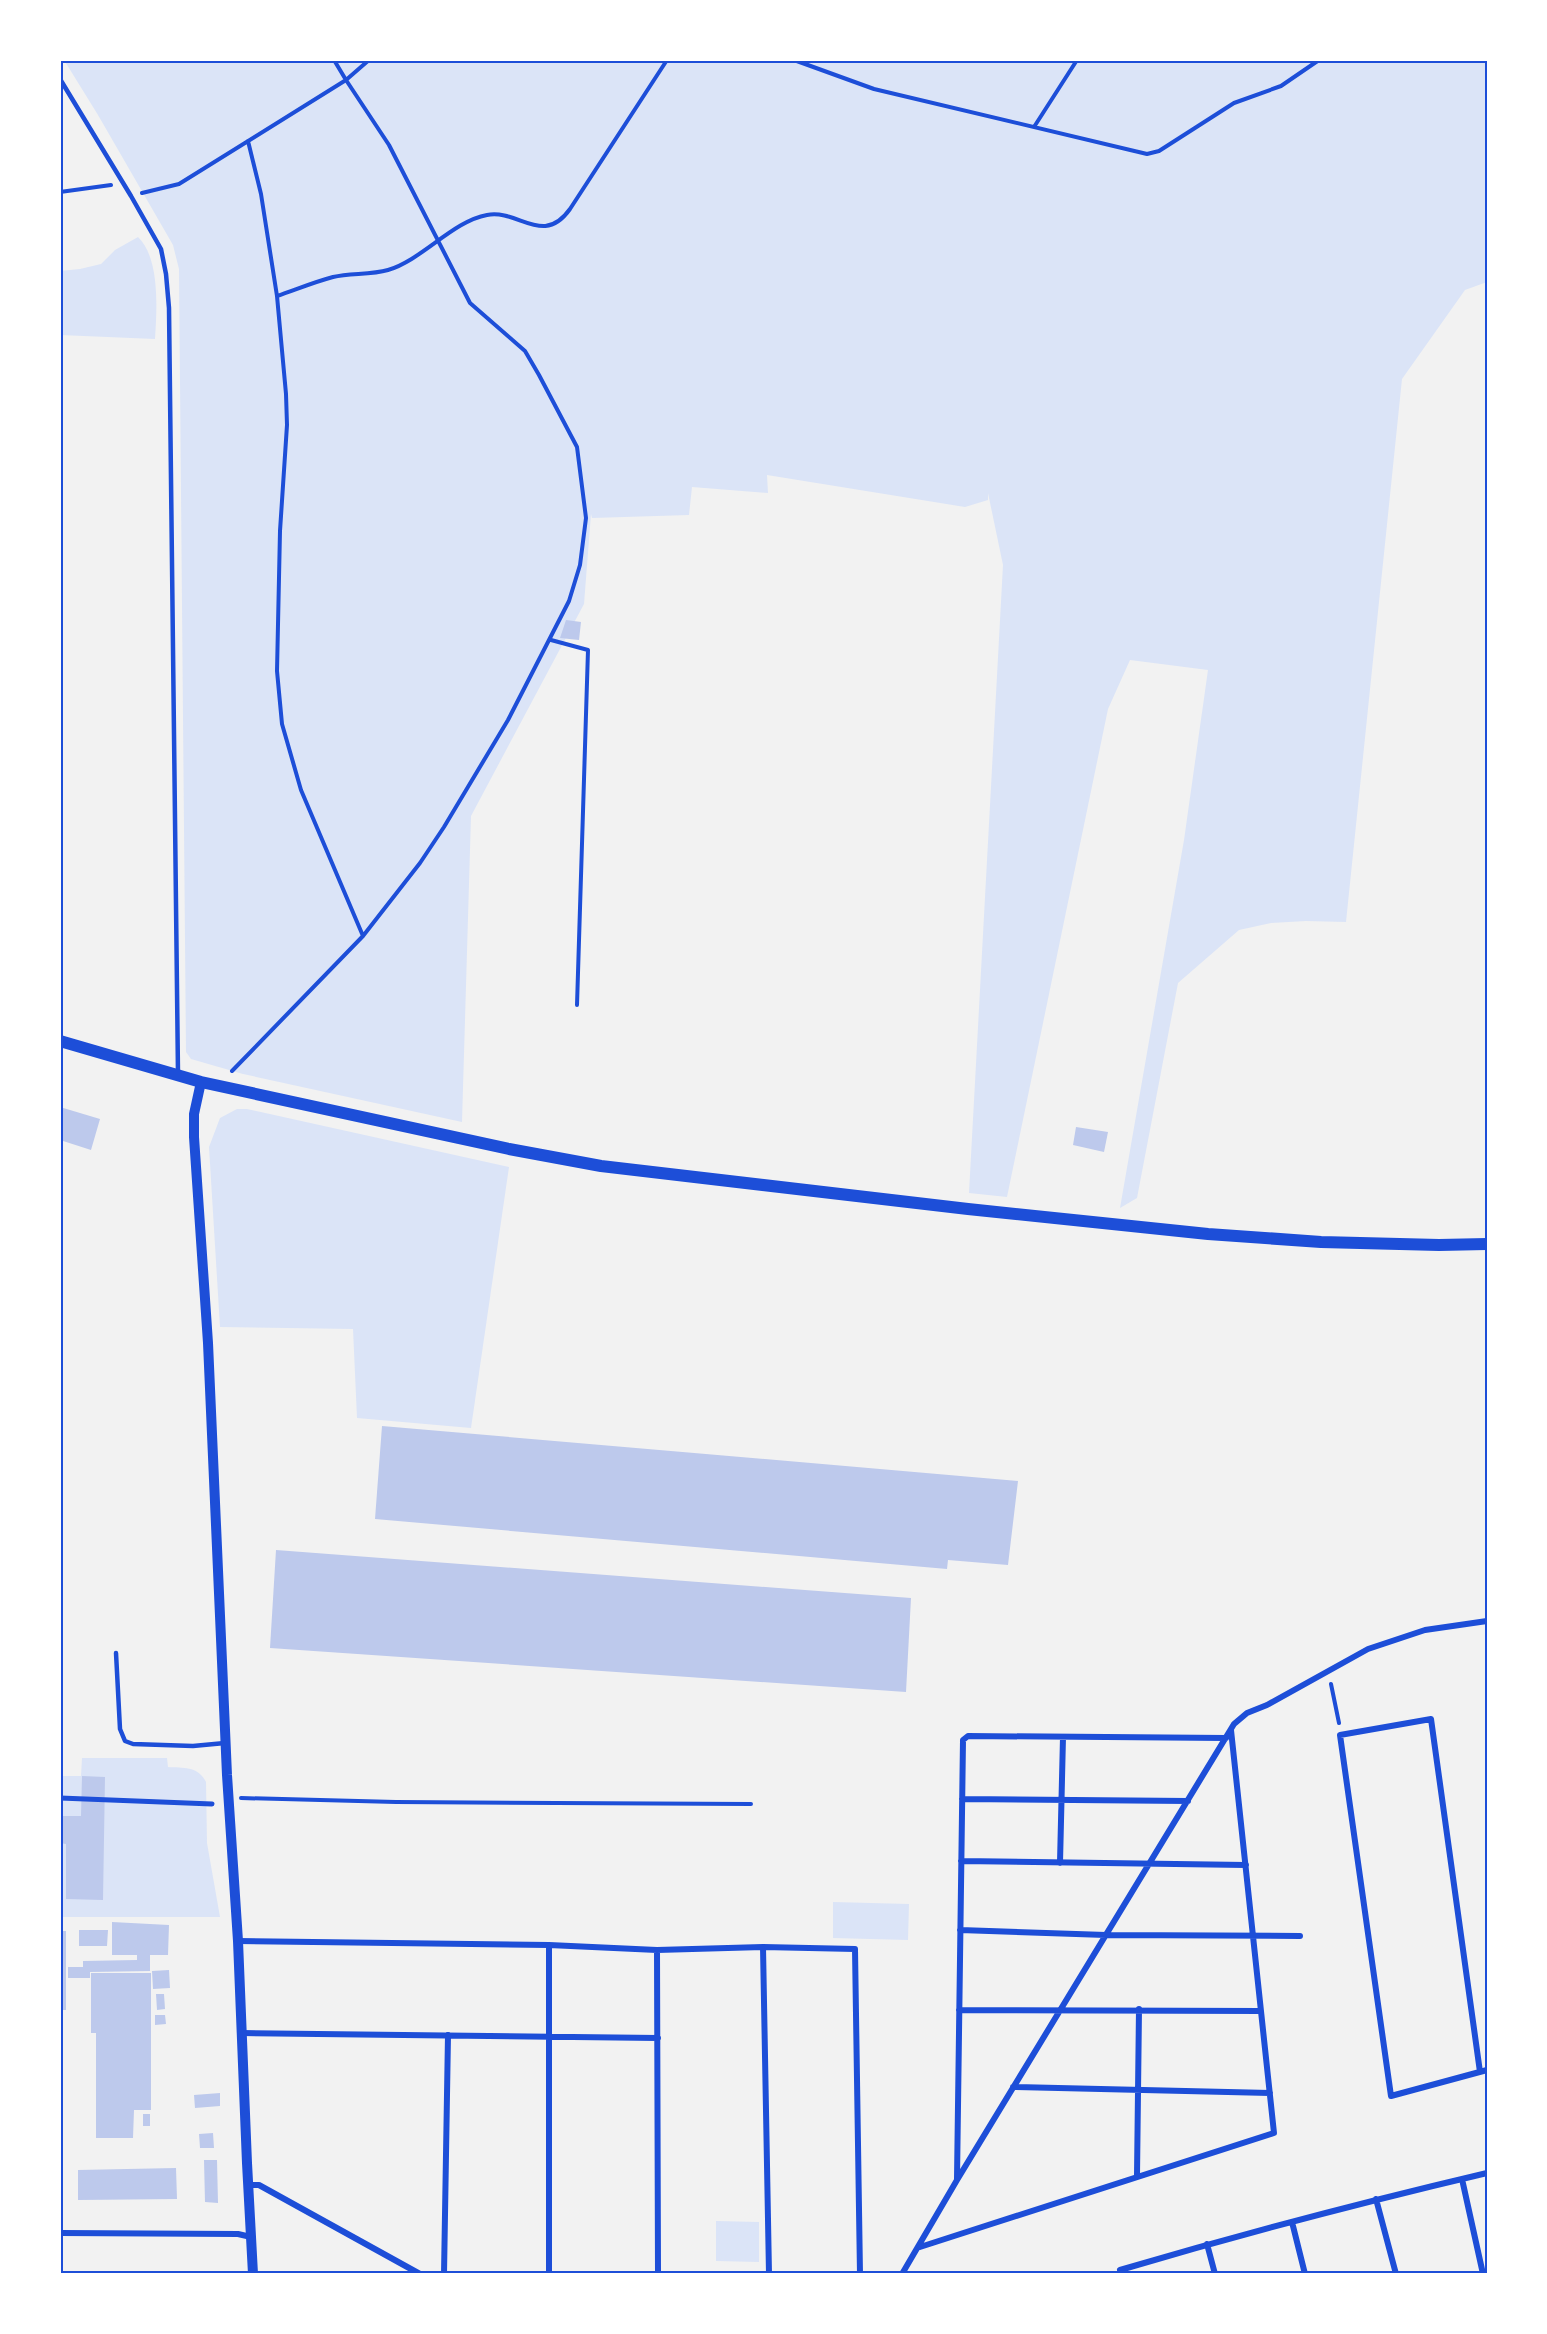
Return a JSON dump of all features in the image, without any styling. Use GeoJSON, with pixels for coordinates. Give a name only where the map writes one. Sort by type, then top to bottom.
{"type":"FeatureCollection","features":[{"type":"Feature","properties":{"kind":"main road"},"geometry":{"type":"LineString","coordinates":[[60,1041],[201,1082],[509,1149],[601,1166],[968,1209],[1208,1234],[1321,1242],[1487,1244]]}},
{"type":"Feature","properties":{"kind":"street"},"geometry":{"type":"LineString","coordinates":[[201,1082],[194,1114],[194,1137],[208,1343],[225,1743],[238,1941],[253,2274]]}},
{"type":"Feature","properties":{"kind":"street"},"geometry":{"type":"LineString","coordinates":[[902,2274],[1231,1730],[1247,1713],[1267,1705],[1368,1649],[1425,1630],[1487,1621]]}},
{"type":"Feature","properties":{"kind":"street"},"geometry":{"type":"LineString","coordinates":[[1431,1719],[1483,2071],[1391,2096],[1340,1735],[1431,1719]]}},
{"type":"Feature","properties":{"kind":"street"},"geometry":{"type":"LineString","coordinates":[[919,2247],[1274,2133],[1231,1730]]}},
{"type":"Feature","properties":{"kind":"street"},"geometry":{"type":"LineString","coordinates":[[957,2180],[963,1740],[968,1736],[1226,1738]]}},
{"type":"Feature","properties":{"kind":"street"},"geometry":{"type":"LineString","coordinates":[[1060,1863],[1063,1737]]}},
{"type":"Feature","properties":{"kind":"street"},"geometry":{"type":"LineString","coordinates":[[60,1798],[212,1804]]}},
{"type":"Feature","properties":{"kind":"street"},"geometry":{"type":"LineString","coordinates":[[962,1799],[1188,1801]]}},
{"type":"Feature","properties":{"kind":"street"},"geometry":{"type":"LineString","coordinates":[[961,1862],[1245,1865]]}},
{"type":"Feature","properties":{"kind":"street"},"geometry":{"type":"LineString","coordinates":[[960,1930],[1106,1935],[1300,1936]]}},
{"type":"Feature","properties":{"kind":"street"},"geometry":{"type":"LineString","coordinates":[[238,1941],[549,1945],[657,1950],[763,1947],[855,1949],[860,2274]]}},
{"type":"Feature","properties":{"kind":"street"},"geometry":{"type":"LineString","coordinates":[[549,1945],[549,2274]]}},
{"type":"Feature","properties":{"kind":"street"},"geometry":{"type":"LineString","coordinates":[[763,1947],[769,2274]]}},
{"type":"Feature","properties":{"kind":"street"},"geometry":{"type":"LineString","coordinates":[[657,1950],[658,2274]]}},
{"type":"Feature","properties":{"kind":"street"},"geometry":{"type":"LineString","coordinates":[[1137,2176],[1139,2009]]}},
{"type":"Feature","properties":{"kind":"street"},"geometry":{"type":"LineString","coordinates":[[958,2010],[1261,2011]]}},
{"type":"Feature","properties":{"kind":"street"},"geometry":{"type":"LineString","coordinates":[[242,2033],[658,2038]]}},
{"type":"Feature","properties":{"kind":"street"},"geometry":{"type":"LineString","coordinates":[[444,2274],[448,2035]]}},
{"type":"Feature","properties":{"kind":"street"},"geometry":{"type":"LineString","coordinates":[[1013,2087],[1270,2093]]}},
{"type":"Feature","properties":{"kind":"street"},"geometry":{"type":"LineString","coordinates":[[1122,2274],[1120,2270],[1207,2244],[1376,2199],[1487,2173]]}},
{"type":"Feature","properties":{"kind":"street"},"geometry":{"type":"LineString","coordinates":[[1462,2179],[1483,2274]]}},
{"type":"Feature","properties":{"kind":"street"},"geometry":{"type":"LineString","coordinates":[[248,2185],[259,2186],[420,2274]]}},
{"type":"Feature","properties":{"kind":"street"},"geometry":{"type":"LineString","coordinates":[[1376,2199],[1396,2274]]}},
{"type":"Feature","properties":{"kind":"street"},"geometry":{"type":"LineString","coordinates":[[1292,2222],[1305,2274]]}},
{"type":"Feature","properties":{"kind":"street"},"geometry":{"type":"LineString","coordinates":[[60,2233],[238,2234],[251,2237]]}},
{"type":"Feature","properties":{"kind":"street"},"geometry":{"type":"LineString","coordinates":[[1207,2244],[1215,2274]]}},
{"type":"Feature","properties":{"kind":"lane"},"geometry":{"type":"LineString","coordinates":[[60,79],[132,196],[161,249],[166,274],[170,308],[178,1076]]}},
{"type":"Feature","properties":{"kind":"lane"},"geometry":{"type":"LineString","coordinates":[[116,1653],[120,1729],[125,1741],[133,1744],[193,1746],[225,1743]]}},
{"type":"Feature","properties":{"kind":"path"},"geometry":{"type":"LineString","coordinates":[[232,1071],[363,936],[403,886],[444,827],[508,720],[569,601],[582,553],[586,518],[577,447],[525,351],[470,303],[389,145],[334,60]]}},
{"type":"Feature","properties":{"kind":"path"},"geometry":{"type":"LineString","coordinates":[[132,196],[179,184],[346,80],[369,60]]}},
{"type":"Feature","properties":{"kind":"path"},"geometry":{"type":"LineString","coordinates":[[277,296],[335,277],[389,270],[414,258],[438,240],[478,217],[491,214],[535,225],[551,226],[559,222],[570,209],[667,60]]}},
{"type":"Feature","properties":{"kind":"path"},"geometry":{"type":"LineString","coordinates":[[794,60],[874,89],[1147,154],[1159,151],[1234,103],[1281,86],[1319,60]]}},
{"type":"Feature","properties":{"kind":"path"},"geometry":{"type":"LineString","coordinates":[[1034,127],[1077,60]]}},
{"type":"Feature","properties":{"kind":"path"},"geometry":{"type":"LineString","coordinates":[[248,141],[261,194],[277,296],[287,425],[280,531],[277,671],[282,724],[300,790],[363,936]]}},
{"type":"Feature","properties":{"kind":"path"},"geometry":{"type":"LineString","coordinates":[[60,192],[124,183]]}},
{"type":"Feature","properties":{"kind":"path"},"geometry":{"type":"LineString","coordinates":[[551,640],[588,650],[577,1005]]}},
{"type":"Feature","properties":{"kind":"path"},"geometry":{"type":"LineString","coordinates":[[1328,1671],[1336,1701],[1340,1735]]}},
{"type":"Feature","properties":{"kind":"path"},"geometry":{"type":"LineString","coordinates":[[228,1798],[408,1802],[751,1804]]}},
{"type":"Feature","properties":{"kind":"shaded area"},"geometry":{"type":"Polygon","coordinates":[[[64,60],[1487,60],[1487,282],[1465,290],[1402,379],[1346,922],[1271,923],[1239,930],[1178,983],[1137,1198],[1120,1208],[1184,840],[1208,670],[1130,660],[1108,709],[1007,1197],[969,1193],[1003,565],[988,493],[988,500],[965,507],[767,475],[768,493],[692,487],[689,515],[592,518],[591,514],[584,604],[471,816],[462,1122],[243,1074],[191,1059],[186,1052],[179,269],[173,245],[64,60]]]}},
{"type":"Feature","properties":{"kind":"shaded area"},"geometry":{"type":"Polygon","coordinates":[[[138,237],[145,246],[154,271],[155,339],[60,335],[60,271],[101,264],[115,250],[138,237]]]}},
{"type":"Feature","properties":{"kind":"shaded area"},"geometry":{"type":"Polygon","coordinates":[[[237,1109],[247,1109],[509,1167],[471,1428],[357,1418],[353,1329],[220,1327],[209,1147],[220,1118],[237,1109]]]}},
{"type":"Feature","properties":{"kind":"shaded area"},"geometry":{"type":"Polygon","coordinates":[[[82,1758],[167,1758],[168,1767],[195,1770],[203,1777],[206,1782],[207,1843],[220,1917],[60,1917],[60,1776],[81,1776],[82,1758]]]}},
{"type":"Feature","properties":{"kind":"shaded area"},"geometry":{"type":"Polygon","coordinates":[[[833,1902],[909,1904],[908,1940],[833,1938],[833,1902]]]}},
{"type":"Feature","properties":{"kind":"shaded area"},"geometry":{"type":"Polygon","coordinates":[[[716,2221],[759,2222],[759,2262],[716,2261],[716,2221]]]}},
{"type":"Feature","properties":{"kind":"building"},"geometry":{"type":"Polygon","coordinates":[[[566,620],[581,622],[579,640],[560,638],[566,620]]]}},
{"type":"Feature","properties":{"kind":"building"},"geometry":{"type":"Polygon","coordinates":[[[60,1107],[100,1119],[91,1150],[60,1140],[60,1107]]]}},
{"type":"Feature","properties":{"kind":"building"},"geometry":{"type":"Polygon","coordinates":[[[1076,1127],[1108,1132],[1104,1152],[1073,1145],[1076,1127]]]}},
{"type":"Feature","properties":{"kind":"building"},"geometry":{"type":"Polygon","coordinates":[[[382,1426],[1018,1481],[1008,1565],[948,1560],[947,1569],[375,1519],[382,1426]]]}},
{"type":"Feature","properties":{"kind":"building"},"geometry":{"type":"Polygon","coordinates":[[[276,1550],[911,1598],[906,1692],[270,1648],[276,1550]]]}},
{"type":"Feature","properties":{"kind":"building"},"geometry":{"type":"Polygon","coordinates":[[[82,1776],[105,1777],[103,1900],[66,1899],[66,1844],[60,1843],[60,1816],[81,1816],[82,1776]]]}},
{"type":"Feature","properties":{"kind":"building"},"geometry":{"type":"Polygon","coordinates":[[[112,1922],[169,1925],[168,1955],[150,1955],[150,1971],[90,1972],[90,1978],[68,1978],[68,1967],[83,1967],[83,1961],[137,1960],[137,1955],[112,1955],[112,1922]]]}},
{"type":"Feature","properties":{"kind":"building"},"geometry":{"type":"Polygon","coordinates":[[[79,1930],[108,1930],[107,1946],[79,1946],[79,1930]]]}},
{"type":"Feature","properties":{"kind":"building"},"geometry":{"type":"Polygon","coordinates":[[[60,1931],[66,1931],[66,2010],[60,2010],[60,1931]]]}},
{"type":"Feature","properties":{"kind":"building"},"geometry":{"type":"Polygon","coordinates":[[[169,1970],[170,1988],[153,1989],[152,1971],[169,1970]]]}},
{"type":"Feature","properties":{"kind":"building"},"geometry":{"type":"Polygon","coordinates":[[[91,1973],[151,1973],[151,2110],[134,2110],[133,2138],[96,2138],[96,2033],[91,2033],[91,1973]]]}},
{"type":"Feature","properties":{"kind":"building"},"geometry":{"type":"Polygon","coordinates":[[[156,1994],[164,1994],[165,2009],[157,2010],[156,1994]]]}},
{"type":"Feature","properties":{"kind":"building"},"geometry":{"type":"Polygon","coordinates":[[[155,2015],[165,2015],[166,2024],[155,2025],[155,2015]]]}},
{"type":"Feature","properties":{"kind":"building"},"geometry":{"type":"Polygon","coordinates":[[[220,2093],[220,2106],[195,2108],[194,2095],[220,2093]]]}},
{"type":"Feature","properties":{"kind":"building"},"geometry":{"type":"Polygon","coordinates":[[[143,2114],[150,2114],[150,2126],[143,2126],[143,2114]]]}},
{"type":"Feature","properties":{"kind":"building"},"geometry":{"type":"Polygon","coordinates":[[[213,2133],[214,2148],[200,2148],[199,2134],[213,2133]]]}},
{"type":"Feature","properties":{"kind":"building"},"geometry":{"type":"Polygon","coordinates":[[[204,2160],[217,2160],[218,2203],[205,2202],[204,2160]]]}},
{"type":"Feature","properties":{"kind":"building"},"geometry":{"type":"Polygon","coordinates":[[[176,2168],[177,2199],[78,2200],[78,2170],[176,2168]]]}}]}
